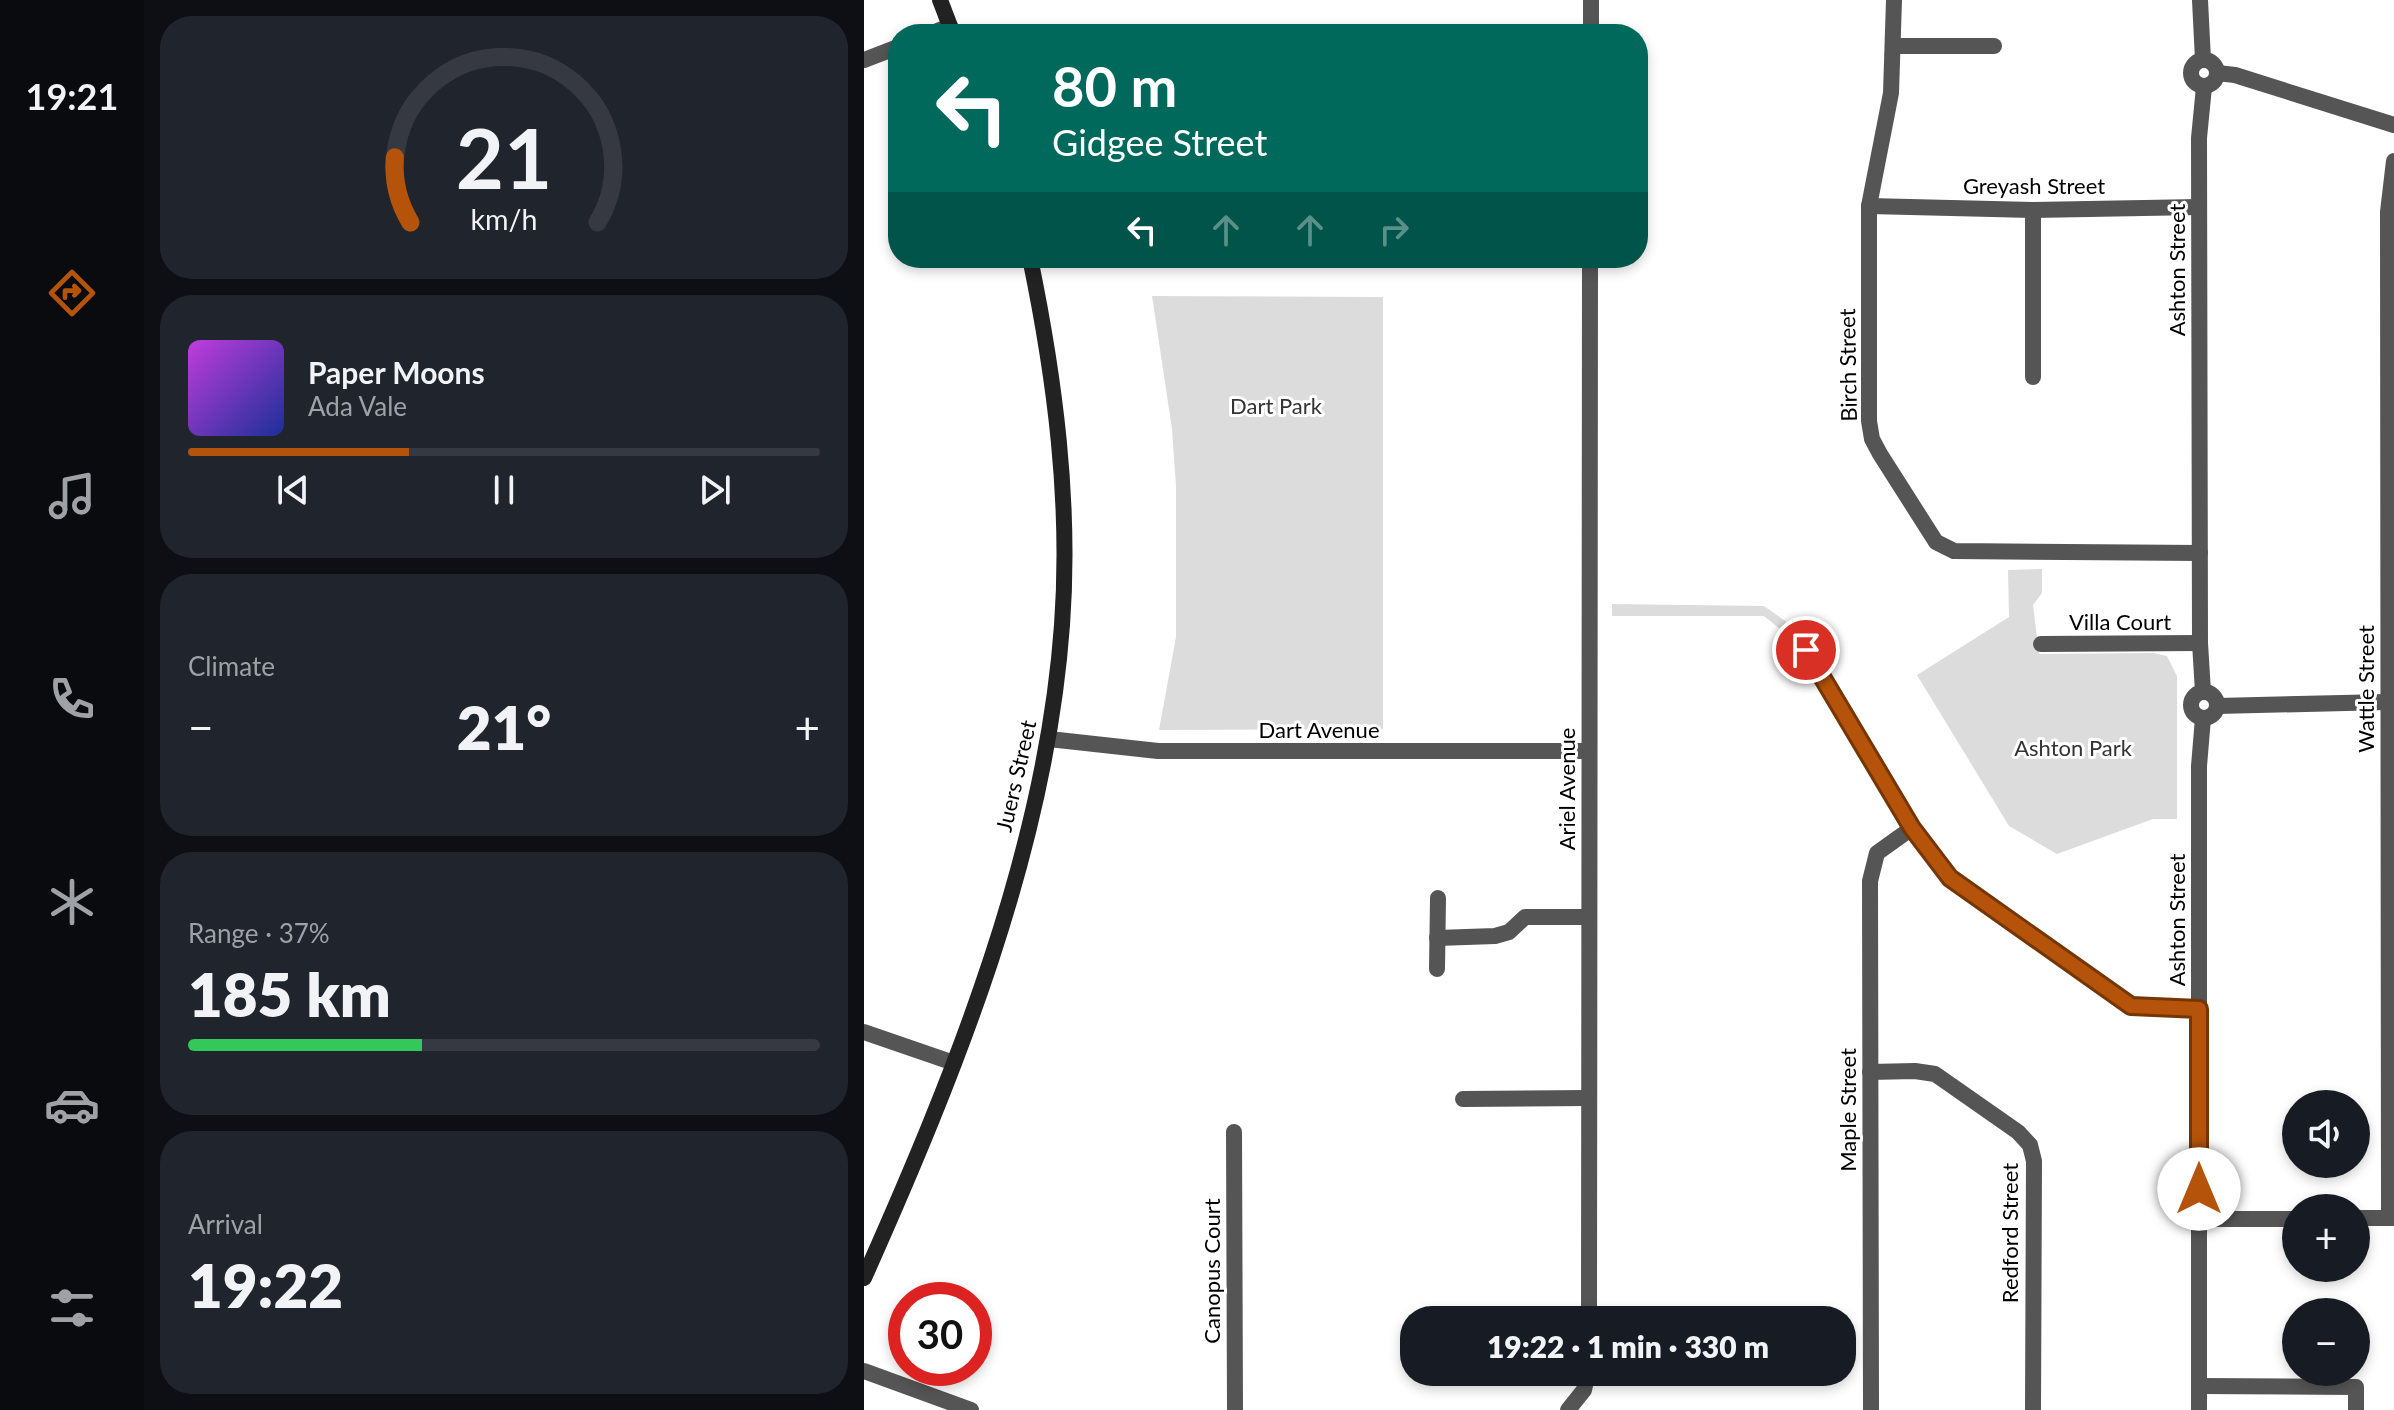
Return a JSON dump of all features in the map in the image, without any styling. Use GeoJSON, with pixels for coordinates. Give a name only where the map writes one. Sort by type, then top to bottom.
{"type":"FeatureCollection","features":[{"type":"Feature","properties":{"kind":"street"},"geometry":{"type":"LineString","coordinates":[[940,0],[950,24]]}},
{"type":"Feature","properties":{"kind":"street"},"geometry":{"type":"LineString","coordinates":[[1591,0],[1591,24]]}},
{"type":"Feature","properties":{"kind":"street","name":"Birch Street"},"geometry":{"type":"LineString","coordinates":[[1894,0],[1891,93],[1869,206],[1870,430],[1880,454],[1936,542],[1954,551],[2200,553]]}},
{"type":"Feature","properties":{"kind":"street"},"geometry":{"type":"LineString","coordinates":[[2200,0],[2203,60]]}},
{"type":"Feature","properties":{"kind":"street"},"geometry":{"type":"LineString","coordinates":[[1894,46],[1994,46]]}},
{"type":"Feature","properties":{"kind":"street"},"geometry":{"type":"LineString","coordinates":[[864,60],[888,51]]}},
{"type":"Feature","properties":{"kind":"street"},"geometry":{"type":"LineString","coordinates":[[2203,60],[2213,64],[2217,73],[2212,84],[2204,87],[2193,80],[2191,72],[2195,64],[2203,60]]}},
{"type":"Feature","properties":{"kind":"street"},"geometry":{"type":"LineString","coordinates":[[2217,73],[2235,75],[2394,125]]}},
{"type":"Feature","properties":{"kind":"street","name":"Ashton Street"},"geometry":{"type":"LineString","coordinates":[[2203,692],[2200,643],[2199,138],[2204,87]]}},
{"type":"Feature","properties":{"kind":"street","name":"Wattle Street"},"geometry":{"type":"LineString","coordinates":[[2392,1218],[2387,702],[2388,212],[2394,161]]}},
{"type":"Feature","properties":{"kind":"street","name":"Greyash Street"},"geometry":{"type":"LineString","coordinates":[[1869,206],[2033,210],[2199,207]]}},
{"type":"Feature","properties":{"kind":"street"},"geometry":{"type":"LineString","coordinates":[[2033,210],[2033,377]]}},
{"type":"Feature","properties":{"kind":"street","name":"Juers Street"},"geometry":{"type":"LineString","coordinates":[[864,1278],[920,1152],[954,1063],[1001,922],[1049,739],[1062,624],[1063,502],[1054,388],[1032,268]]}},
{"type":"Feature","properties":{"kind":"street","name":"Ariel Avenue"},"geometry":{"type":"LineString","coordinates":[[1589,1306],[1590,268]]}},
{"type":"Feature","properties":{"kind":"street","name":"Villa Court"},"geometry":{"type":"LineString","coordinates":[[2041,644],[2200,643]]}},
{"type":"Feature","properties":{"kind":"street"},"geometry":{"type":"LineString","coordinates":[[1806,650],[1912,828],[1950,878],[2131,1006],[2199,1009]]}},
{"type":"Feature","properties":{"kind":"street"},"geometry":{"type":"LineString","coordinates":[[2203,692],[2214,698],[2217,706],[2211,716],[2203,718],[2193,713],[2191,705],[2193,698],[2203,692]]}},
{"type":"Feature","properties":{"kind":"street"},"geometry":{"type":"LineString","coordinates":[[2217,706],[2387,702]]}},
{"type":"Feature","properties":{"kind":"street","name":"Ashton Street"},"geometry":{"type":"LineString","coordinates":[[2199,1410],[2199,766],[2203,718]]}},
{"type":"Feature","properties":{"kind":"street","name":"Dart Avenue"},"geometry":{"type":"LineString","coordinates":[[1049,739],[1158,751],[1589,751]]}},
{"type":"Feature","properties":{"kind":"street","name":"Maple Street"},"geometry":{"type":"LineString","coordinates":[[1871,1410],[1870,881],[1877,853],[1912,828]]}},
{"type":"Feature","properties":{"kind":"street"},"geometry":{"type":"LineString","coordinates":[[1437,969],[1438,898]]}},
{"type":"Feature","properties":{"kind":"street"},"geometry":{"type":"LineString","coordinates":[[1437,938],[1495,936],[1509,932],[1525,917],[1589,917]]}},
{"type":"Feature","properties":{"kind":"street"},"geometry":{"type":"LineString","coordinates":[[864,1032],[954,1063]]}},
{"type":"Feature","properties":{"kind":"street","name":"Redford Street"},"geometry":{"type":"LineString","coordinates":[[1870,1072],[1935,1074],[2018,1132],[2030,1145],[2034,1161],[2033,1410]]}},
{"type":"Feature","properties":{"kind":"street"},"geometry":{"type":"LineString","coordinates":[[1463,1099],[1588,1098]]}},
{"type":"Feature","properties":{"kind":"street","name":"Canopus Court"},"geometry":{"type":"LineString","coordinates":[[1234,1132],[1235,1410]]}},
{"type":"Feature","properties":{"kind":"street"},"geometry":{"type":"LineString","coordinates":[[2370,1218],[2392,1218]]}},
{"type":"Feature","properties":{"kind":"street"},"geometry":{"type":"LineString","coordinates":[[2199,1219],[2282,1219]]}},
{"type":"Feature","properties":{"kind":"street"},"geometry":{"type":"LineString","coordinates":[[864,1371],[971,1410]]}},
{"type":"Feature","properties":{"kind":"street"},"geometry":{"type":"LineString","coordinates":[[1568,1410],[1585,1386]]}},
{"type":"Feature","properties":{"kind":"street"},"geometry":{"type":"LineString","coordinates":[[2199,1386],[2356,1387],[2356,1410]]}},
{"type":"Feature","properties":{"kind":"green space","name":"Dart Park"},"geometry":{"type":"Polygon","coordinates":[[[1152,296],[1383,297],[1383,729],[1159,730],[1176,637],[1176,487],[1172,429],[1152,296]]]}},
{"type":"Feature","properties":{"kind":"green space","name":"Ashton Park"},"geometry":{"type":"Polygon","coordinates":[[[2042,569],[2042,593],[2033,605],[2039,654],[2153,653],[2167,656],[2177,676],[2177,819],[2153,819],[2057,854],[2009,826],[1917,675],[2009,617],[2008,570],[2042,569]]]}},
{"type":"Feature","properties":{"kind":"green space"},"geometry":{"type":"Polygon","coordinates":[[[1612,604],[1764,606],[1788,623],[1786,634],[1764,616],[1612,616],[1612,604]]]}},
{"type":"Feature","properties":{"kind":"route"},"geometry":{"type":"LineString","coordinates":[[1806,650],[1912,828],[1950,878],[2131,1006],[2199,1009],[2199,1189]]}}]}
